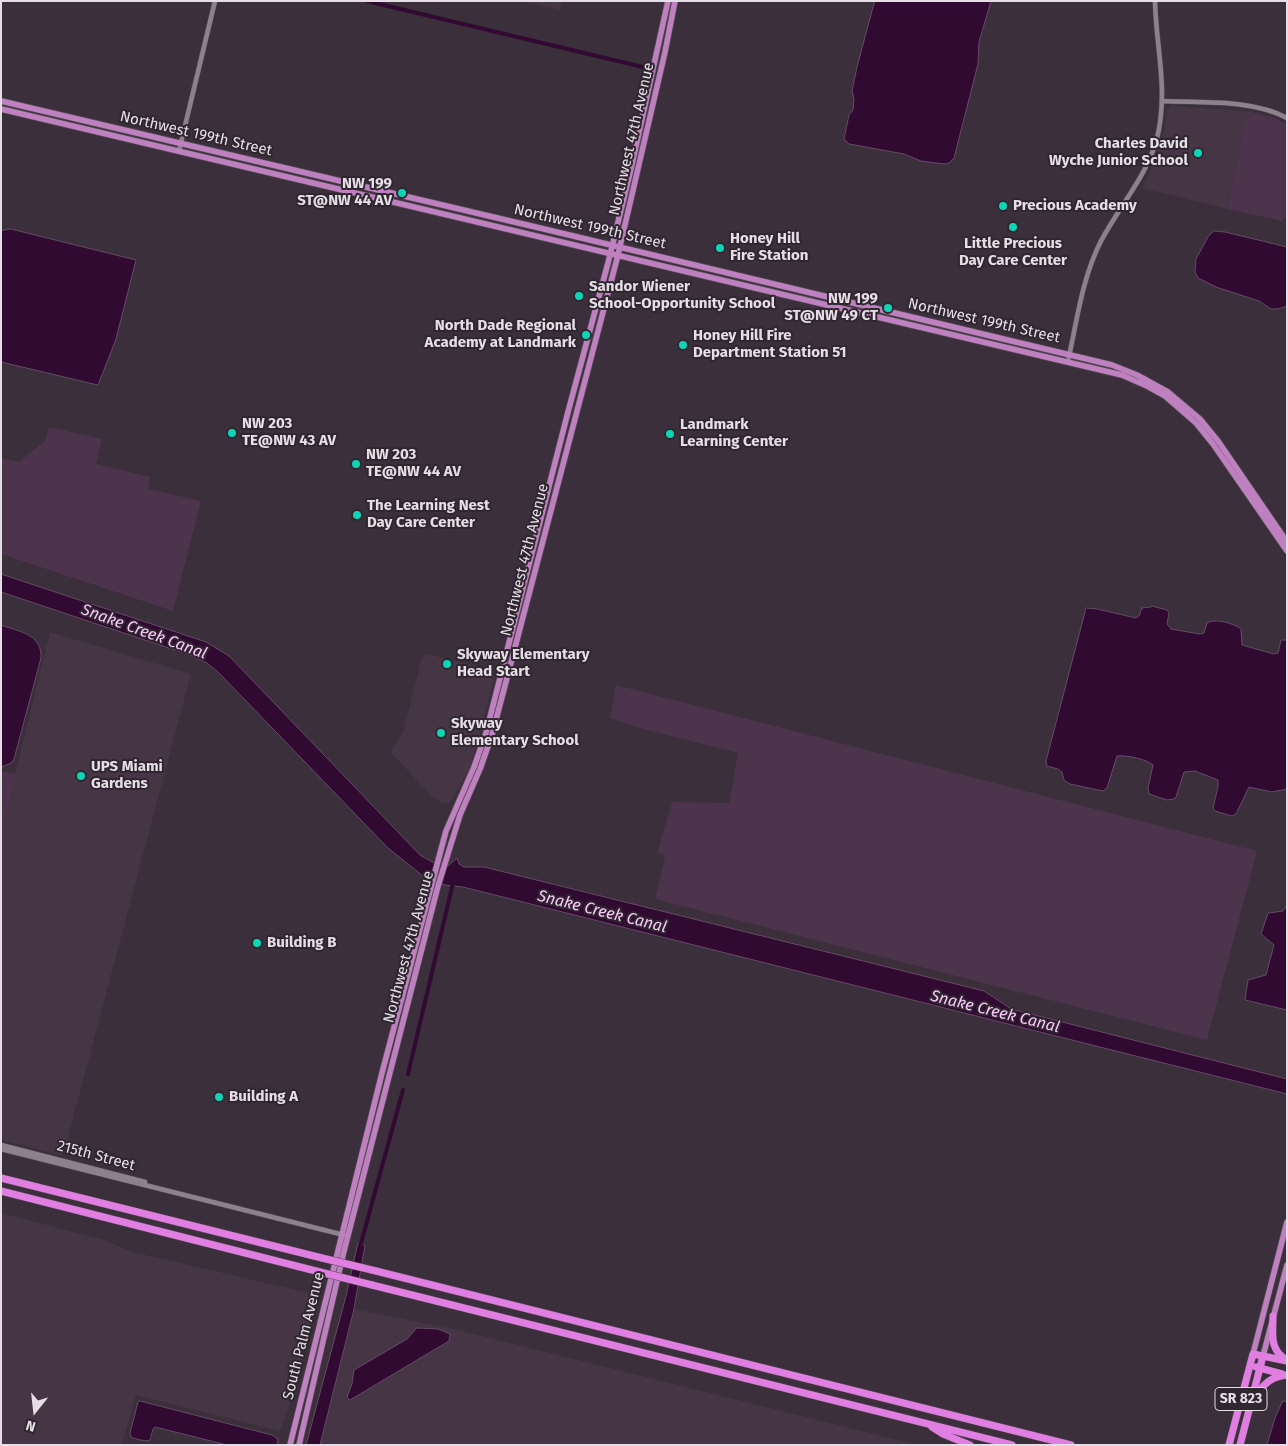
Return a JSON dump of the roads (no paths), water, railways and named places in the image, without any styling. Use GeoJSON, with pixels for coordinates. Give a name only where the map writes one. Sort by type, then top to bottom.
{"type":"FeatureCollection","features":[{"type":"Feature","properties":{"kind":"highway"},"geometry":{"type":"LineString","coordinates":[[1,1178],[1072,1445]]}},
{"type":"Feature","properties":{"kind":"highway"},"geometry":{"type":"LineString","coordinates":[[1,1191],[372,1286],[1012,1445]]}},
{"type":"Feature","properties":{"kind":"highway"},"geometry":{"type":"LineString","coordinates":[[1273,1316],[1274,1346],[1277,1353],[1287,1361]]}},
{"type":"Feature","properties":{"kind":"highway"},"geometry":{"type":"LineString","coordinates":[[1253,1354],[1287,1361]]}},
{"type":"Feature","properties":{"kind":"highway","name":"SR 823"},"geometry":{"type":"LineString","coordinates":[[1229,1445],[1253,1354]]}},
{"type":"Feature","properties":{"kind":"highway","name":"SR 823"},"geometry":{"type":"LineString","coordinates":[[1240,1445],[1263,1356]]}},
{"type":"Feature","properties":{"kind":"highway"},"geometry":{"type":"LineString","coordinates":[[1250,1366],[1287,1375]]}},
{"type":"Feature","properties":{"kind":"highway"},"geometry":{"type":"LineString","coordinates":[[1252,1398],[1268,1381],[1277,1376],[1287,1375]]}},
{"type":"Feature","properties":{"kind":"highway"},"geometry":{"type":"LineString","coordinates":[[925,1423],[943,1434],[970,1445]]}},
{"type":"Feature","properties":{"kind":"main road","name":"Northwest 47th Avenue"},"geometry":{"type":"LineString","coordinates":[[345,1235],[397,1039],[441,862],[446,831],[474,767],[486,732],[554,463],[612,245],[668,1]]}},
{"type":"Feature","properties":{"kind":"main road","name":"Northwest 47th Avenue"},"geometry":{"type":"LineString","coordinates":[[441,862],[480,769],[492,735],[620,247],[675,1]]}},
{"type":"Feature","properties":{"kind":"main road","name":"Northwest 199th Street"},"geometry":{"type":"LineString","coordinates":[[1,101],[612,245],[1069,358],[1122,375],[1167,394]]}},
{"type":"Feature","properties":{"kind":"main road","name":"Northwest 199th Street"},"geometry":{"type":"LineString","coordinates":[[1,108],[618,255],[1069,358]]}},
{"type":"Feature","properties":{"kind":"main road"},"geometry":{"type":"LineString","coordinates":[[643,114],[645,121],[648,123]]}},
{"type":"Feature","properties":{"kind":"main road"},"geometry":{"type":"LineString","coordinates":[[583,357],[588,370]]}},
{"type":"Feature","properties":{"kind":"main road"},"geometry":{"type":"LineString","coordinates":[[1167,394],[1190,409],[1209,430],[1287,542]]}},
{"type":"Feature","properties":{"kind":"main road"},"geometry":{"type":"LineString","coordinates":[[1167,394],[1205,433],[1287,551]]}},
{"type":"Feature","properties":{"kind":"main road"},"geometry":{"type":"LineString","coordinates":[[554,463],[564,459]]}},
{"type":"Feature","properties":{"kind":"main road"},"geometry":{"type":"LineString","coordinates":[[544,504],[549,518]]}},
{"type":"Feature","properties":{"kind":"main road","name":"SR 823"},"geometry":{"type":"LineString","coordinates":[[1253,1354],[1287,1222]]}},
{"type":"Feature","properties":{"kind":"main road","name":"South Palm Avenue"},"geometry":{"type":"LineString","coordinates":[[290,1445],[345,1235]]}},
{"type":"Feature","properties":{"kind":"main road","name":"South Palm Avenue"},"geometry":{"type":"LineString","coordinates":[[299,1445],[345,1235]]}},
{"type":"Feature","properties":{"kind":"main road","name":"SR 823"},"geometry":{"type":"LineString","coordinates":[[1263,1356],[1287,1265]]}},
{"type":"Feature","properties":{"kind":"street"},"geometry":{"type":"LineString","coordinates":[[179,150],[215,1]]}},
{"type":"Feature","properties":{"kind":"street"},"geometry":{"type":"LineString","coordinates":[[1069,358],[1090,266],[1108,228],[1145,171],[1156,143],[1163,101],[1156,1]]}},
{"type":"Feature","properties":{"kind":"street"},"geometry":{"type":"LineString","coordinates":[[1163,101],[1248,106],[1270,111],[1287,118]]}},
{"type":"Feature","properties":{"kind":"street","name":"215th Street"},"geometry":{"type":"LineString","coordinates":[[1,1145],[109,1172],[184,1194]]}},
{"type":"Feature","properties":{"kind":"street","name":"215th Street"},"geometry":{"type":"LineString","coordinates":[[1,1149],[345,1235]]}},
{"type":"Feature","properties":{"kind":"water"},"geometry":{"type":"Polygon","coordinates":[[[875,1],[991,1],[979,42],[978,64],[954,158],[949,163],[921,161],[904,154],[849,144],[844,139],[849,115],[853,110],[854,99],[852,91],[857,67],[875,1]]]}},
{"type":"Feature","properties":{"kind":"water"},"geometry":{"type":"Polygon","coordinates":[[[11,229],[136,260],[116,339],[98,385],[1,362],[1,231],[11,229]]]}},
{"type":"Feature","properties":{"kind":"water"},"geometry":{"type":"Polygon","coordinates":[[[1214,231],[1287,247],[1287,306],[1271,309],[1259,301],[1216,287],[1198,278],[1195,272],[1196,259],[1208,237],[1214,231]]]}},
{"type":"Feature","properties":{"kind":"water","name":"Snake Creek Canal"},"geometry":{"type":"Polygon","coordinates":[[[1,574],[206,642],[229,656],[420,855],[432,862],[448,866],[457,858],[459,864],[464,867],[484,867],[984,991],[1011,1009],[1287,1079],[1287,1094],[463,887],[445,885],[428,880],[388,848],[218,672],[207,663],[190,655],[1,592],[1,574]]]}},
{"type":"Feature","properties":{"kind":"water"},"geometry":{"type":"Polygon","coordinates":[[[1152,606],[1167,610],[1169,613],[1167,624],[1171,629],[1200,634],[1204,633],[1207,623],[1215,621],[1224,622],[1241,629],[1242,645],[1274,654],[1278,653],[1281,640],[1287,640],[1287,789],[1272,792],[1249,787],[1236,814],[1232,816],[1215,811],[1213,808],[1218,780],[1195,771],[1184,772],[1176,797],[1167,800],[1149,794],[1148,788],[1153,765],[1141,759],[1117,756],[1107,788],[1103,791],[1070,784],[1064,780],[1062,772],[1047,766],[1046,761],[1086,608],[1136,618],[1139,616],[1142,608],[1152,606]]]}},
{"type":"Feature","properties":{"kind":"water"},"geometry":{"type":"Polygon","coordinates":[[[1,625],[22,632],[34,639],[38,644],[41,658],[14,759],[11,763],[1,767],[1,625]]]}},
{"type":"Feature","properties":{"kind":"water"},"geometry":{"type":"Polygon","coordinates":[[[1287,905],[1287,1010],[1245,1000],[1248,980],[1266,975],[1274,945],[1261,934],[1268,913],[1283,911],[1287,905]]]}},
{"type":"Feature","properties":{"kind":"water"},"geometry":{"type":"Polygon","coordinates":[[[358,1244],[365,1245],[354,1309],[320,1445],[306,1445],[346,1296],[358,1244]]]}},
{"type":"Feature","properties":{"kind":"water"},"geometry":{"type":"Polygon","coordinates":[[[417,1328],[438,1329],[450,1334],[449,1341],[350,1400],[347,1397],[352,1384],[354,1370],[407,1339],[417,1328]]]}},
{"type":"Feature","properties":{"kind":"water"},"geometry":{"type":"Polygon","coordinates":[[[1283,1401],[1287,1402],[1287,1445],[1267,1445],[1275,1418],[1283,1401]]]}},
{"type":"Feature","properties":{"kind":"water"},"geometry":{"type":"Polygon","coordinates":[[[138,1402],[272,1435],[278,1439],[277,1445],[227,1445],[155,1427],[150,1440],[135,1439],[131,1437],[130,1433],[138,1402]]]}},
{"type":"Feature","properties":{"kind":"waterway"},"geometry":{"type":"LineString","coordinates":[[367,1],[647,68]]}},
{"type":"Feature","properties":{"kind":"waterway"},"geometry":{"type":"LineString","coordinates":[[408,1074],[453,883]]}},
{"type":"Feature","properties":{"kind":"waterway"},"geometry":{"type":"LineString","coordinates":[[360,1247],[403,1090]]}},
{"type":"Feature","properties":{"kind":"place","name":"Charles David Wyche Junior School"},"geometry":{"type":"Point","coordinates":[1198,153]}},
{"type":"Feature","properties":{"kind":"place","name":"NW 199 ST@NW 44 AV"},"geometry":{"type":"Point","coordinates":[402,193]}},
{"type":"Feature","properties":{"kind":"place","name":"Precious Academy"},"geometry":{"type":"Point","coordinates":[1003,206]}},
{"type":"Feature","properties":{"kind":"place","name":"Little Precious Day Care Center"},"geometry":{"type":"Point","coordinates":[1013,227]}},
{"type":"Feature","properties":{"kind":"place","name":"Honey Hill Fire Station"},"geometry":{"type":"Point","coordinates":[720,248]}},
{"type":"Feature","properties":{"kind":"place","name":"Sandor Wiener School-Opportunity School"},"geometry":{"type":"Point","coordinates":[579,296]}},
{"type":"Feature","properties":{"kind":"place","name":"NW 199 ST@NW 49 CT"},"geometry":{"type":"Point","coordinates":[888,308]}},
{"type":"Feature","properties":{"kind":"place","name":"North Dade Regional Academy at Landmark"},"geometry":{"type":"Point","coordinates":[586,335]}},
{"type":"Feature","properties":{"kind":"place","name":"Honey Hill Fire Department Station 51"},"geometry":{"type":"Point","coordinates":[683,345]}},
{"type":"Feature","properties":{"kind":"place","name":"NW 203 TE@NW 43 AV"},"geometry":{"type":"Point","coordinates":[232,433]}},
{"type":"Feature","properties":{"kind":"place","name":"Landmark Learning Center"},"geometry":{"type":"Point","coordinates":[670,434]}},
{"type":"Feature","properties":{"kind":"place","name":"NW 203 TE@NW 44 AV"},"geometry":{"type":"Point","coordinates":[356,464]}},
{"type":"Feature","properties":{"kind":"place","name":"The Learning Nest Day Care Center"},"geometry":{"type":"Point","coordinates":[357,515]}},
{"type":"Feature","properties":{"kind":"place","name":"Skyway Elementary Head Start"},"geometry":{"type":"Point","coordinates":[447,664]}},
{"type":"Feature","properties":{"kind":"place","name":"Skyway Elementary School"},"geometry":{"type":"Point","coordinates":[441,733]}},
{"type":"Feature","properties":{"kind":"place","name":"UPS Miami Gardens"},"geometry":{"type":"Point","coordinates":[81,776]}},
{"type":"Feature","properties":{"kind":"place","name":"Building B"},"geometry":{"type":"Point","coordinates":[257,943]}},
{"type":"Feature","properties":{"kind":"place","name":"Building A"},"geometry":{"type":"Point","coordinates":[219,1097]}}]}
